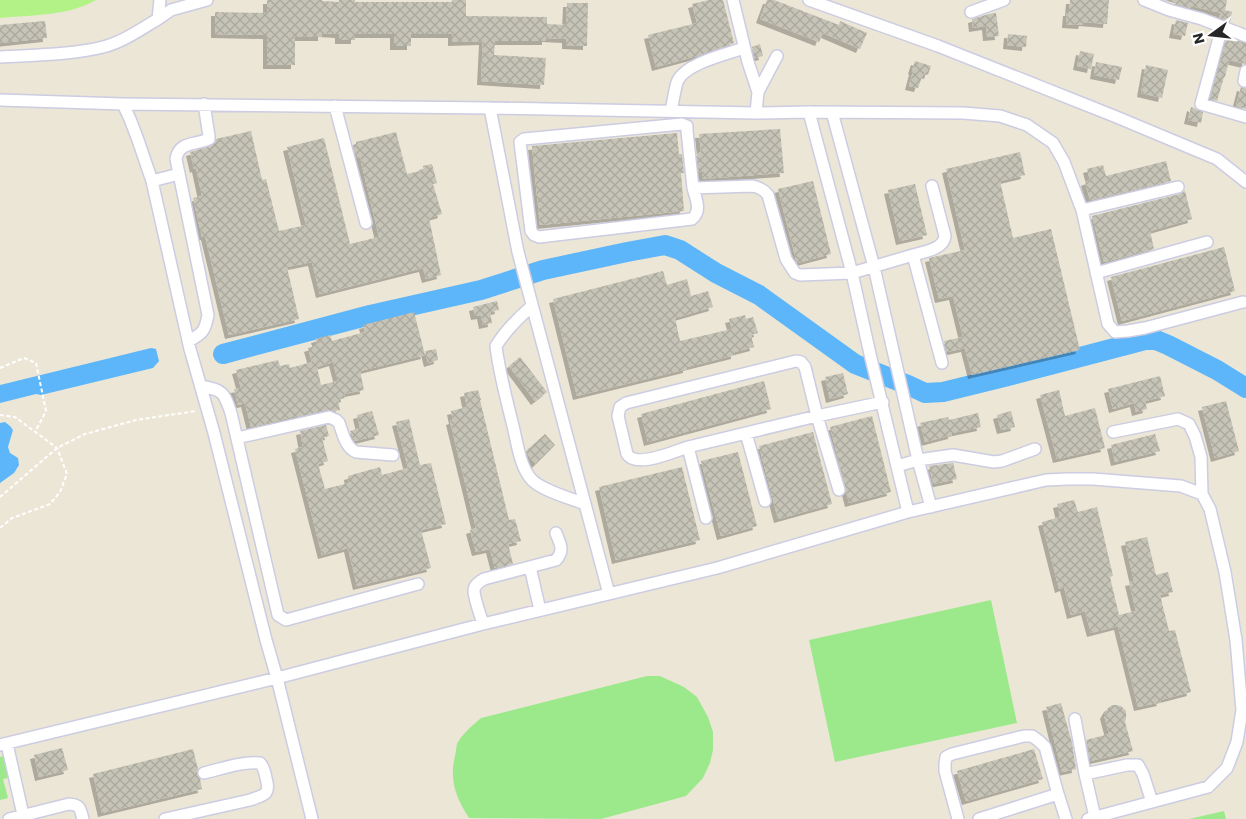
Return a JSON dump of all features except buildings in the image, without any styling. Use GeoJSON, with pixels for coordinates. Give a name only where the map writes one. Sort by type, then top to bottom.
{"type":"FeatureCollection","features":[{"type":"Feature","properties":{"kind":"street"},"geometry":{"type":"LineString","coordinates":[[158,19],[160,0]]}},
{"type":"Feature","properties":{"kind":"street"},"geometry":{"type":"LineString","coordinates":[[0,57],[78,52],[104,47],[126,38],[171,10],[207,0]]}},
{"type":"Feature","properties":{"kind":"street"},"geometry":{"type":"LineString","coordinates":[[733,0],[744,48],[758,92]]}},
{"type":"Feature","properties":{"kind":"street"},"geometry":{"type":"LineString","coordinates":[[809,0],[938,46],[1114,116],[1217,159],[1246,182]]}},
{"type":"Feature","properties":{"kind":"street"},"geometry":{"type":"LineString","coordinates":[[971,12],[1004,0]]}},
{"type":"Feature","properties":{"kind":"street"},"geometry":{"type":"LineString","coordinates":[[1144,0],[1246,36]]}},
{"type":"Feature","properties":{"kind":"street"},"geometry":{"type":"LineString","coordinates":[[1222,27],[1201,104],[1246,116]]}},
{"type":"Feature","properties":{"kind":"street"},"geometry":{"type":"LineString","coordinates":[[671,111],[678,80],[688,69],[703,61],[744,48]]}},
{"type":"Feature","properties":{"kind":"street"},"geometry":{"type":"LineString","coordinates":[[756,113],[758,92],[777,56]]}},
{"type":"Feature","properties":{"kind":"street"},"geometry":{"type":"LineString","coordinates":[[0,100],[123,104],[756,113],[963,113],[1000,116],[1027,125],[1053,144],[1064,162],[1082,210],[1108,324],[1115,332],[1145,328],[1243,302]]}},
{"type":"Feature","properties":{"kind":"street"},"geometry":{"type":"LineString","coordinates":[[123,104],[152,181],[190,345],[312,819]]}},
{"type":"Feature","properties":{"kind":"street"},"geometry":{"type":"LineString","coordinates":[[190,345],[203,332],[208,315],[176,159],[179,150],[183,146],[208,139],[204,104]]}},
{"type":"Feature","properties":{"kind":"street"},"geometry":{"type":"LineString","coordinates":[[335,106],[366,223]]}},
{"type":"Feature","properties":{"kind":"street"},"geometry":{"type":"LineString","coordinates":[[490,108],[518,252],[609,594]]}},
{"type":"Feature","properties":{"kind":"street"},"geometry":{"type":"LineString","coordinates":[[809,112],[852,273],[908,512]]}},
{"type":"Feature","properties":{"kind":"street"},"geometry":{"type":"LineString","coordinates":[[832,112],[874,267],[918,460],[932,506]]}},
{"type":"Feature","properties":{"kind":"street"},"geometry":{"type":"LineString","coordinates":[[682,124],[687,126],[688,131],[693,188],[698,208],[696,216],[692,219],[539,237],[531,231],[520,142],[524,139],[682,124]]}},
{"type":"Feature","properties":{"kind":"street"},"geometry":{"type":"LineString","coordinates":[[152,181],[179,174]]}},
{"type":"Feature","properties":{"kind":"street"},"geometry":{"type":"LineString","coordinates":[[693,188],[752,186],[764,190],[768,195],[786,259],[795,273],[800,275],[852,273],[943,244],[945,236],[932,186]]}},
{"type":"Feature","properties":{"kind":"street"},"geometry":{"type":"LineString","coordinates":[[1082,210],[1178,187]]}},
{"type":"Feature","properties":{"kind":"street"},"geometry":{"type":"LineString","coordinates":[[1096,273],[1207,242]]}},
{"type":"Feature","properties":{"kind":"street"},"geometry":{"type":"LineString","coordinates":[[913,255],[942,363]]}},
{"type":"Feature","properties":{"kind":"street"},"geometry":{"type":"LineString","coordinates":[[532,306],[514,322],[496,346],[520,456],[531,479],[537,484],[585,504]]}},
{"type":"Feature","properties":{"kind":"street"},"geometry":{"type":"LineString","coordinates":[[839,490],[817,416],[806,367],[801,362],[796,361],[626,403],[620,407],[618,416],[630,458],[648,460],[688,447],[817,416],[883,402]]}},
{"type":"Feature","properties":{"kind":"street"},"geometry":{"type":"LineString","coordinates":[[202,386],[217,388],[224,395],[232,413],[276,611],[281,618],[286,620],[418,584]]}},
{"type":"Feature","properties":{"kind":"street"},"geometry":{"type":"LineString","coordinates":[[237,438],[329,417],[339,423],[352,450],[392,455]]}},
{"type":"Feature","properties":{"kind":"street"},"geometry":{"type":"LineString","coordinates":[[1075,719],[1092,818],[1208,786],[1227,768],[1237,742],[1242,710],[1236,640],[1225,572],[1210,510],[1202,494],[1201,458],[1195,436],[1189,424],[1178,419],[1113,432]]}},
{"type":"Feature","properties":{"kind":"street"},"geometry":{"type":"LineString","coordinates":[[746,433],[765,501]]}},
{"type":"Feature","properties":{"kind":"street"},"geometry":{"type":"LineString","coordinates":[[688,447],[706,518]]}},
{"type":"Feature","properties":{"kind":"street"},"geometry":{"type":"LineString","coordinates":[[898,466],[918,460],[953,455],[994,462],[1035,449]]}},
{"type":"Feature","properties":{"kind":"street"},"geometry":{"type":"LineString","coordinates":[[24,817],[4,744],[277,678],[483,624],[718,568],[908,512],[1046,480],[1067,478],[1182,486],[1202,494]]}},
{"type":"Feature","properties":{"kind":"street"},"geometry":{"type":"LineString","coordinates":[[483,624],[474,592],[476,585],[479,582],[556,560],[562,548],[556,533]]}},
{"type":"Feature","properties":{"kind":"street"},"geometry":{"type":"LineString","coordinates":[[530,567],[540,610]]}},
{"type":"Feature","properties":{"kind":"street"},"geometry":{"type":"LineString","coordinates":[[958,819],[945,771],[946,757],[1024,736],[1032,736],[1040,740],[1045,747],[1066,819]]}},
{"type":"Feature","properties":{"kind":"street"},"geometry":{"type":"LineString","coordinates":[[165,819],[250,800],[263,796],[267,792],[268,787],[263,766],[260,763],[242,764],[204,773]]}},
{"type":"Feature","properties":{"kind":"street"},"geometry":{"type":"LineString","coordinates":[[1085,774],[1127,765],[1138,765],[1152,802]]}},
{"type":"Feature","properties":{"kind":"street"},"geometry":{"type":"LineString","coordinates":[[979,819],[1058,794]]}},
{"type":"Feature","properties":{"kind":"street"},"geometry":{"type":"LineString","coordinates":[[9,819],[24,817],[69,804],[76,804],[80,807],[83,819]]}},
{"type":"Feature","properties":{"kind":"path"},"geometry":{"type":"LineString","coordinates":[[0,368],[24,358],[36,363],[46,411],[36,432]]}},
{"type":"Feature","properties":{"kind":"path"},"geometry":{"type":"LineString","coordinates":[[0,497],[57,448],[85,434],[136,420],[208,410]]}},
{"type":"Feature","properties":{"kind":"path"},"geometry":{"type":"LineString","coordinates":[[0,415],[15,418],[57,448],[67,474],[60,492],[50,504],[12,518],[0,528]]}},
{"type":"Feature","properties":{"kind":"green space"},"geometry":{"type":"Polygon","coordinates":[[[0,0],[96,0],[62,12],[0,18],[0,0]]]}},
{"type":"Feature","properties":{"kind":"green space"},"geometry":{"type":"Polygon","coordinates":[[[991,600],[1017,723],[835,762],[809,640],[991,600]]]}},
{"type":"Feature","properties":{"kind":"green space"},"geometry":{"type":"Polygon","coordinates":[[[647,676],[660,676],[684,687],[697,697],[708,717],[713,732],[713,750],[710,763],[703,778],[686,796],[601,819],[469,818],[457,796],[453,781],[453,765],[459,740],[481,718],[647,676]]]}},
{"type":"Feature","properties":{"kind":"green space"},"geometry":{"type":"Polygon","coordinates":[[[3,756],[11,768],[7,770],[8,778],[3,779],[8,798],[0,800],[0,757],[3,756]]]}},
{"type":"Feature","properties":{"kind":"green space"},"geometry":{"type":"Polygon","coordinates":[[[1224,811],[1226,819],[1189,819],[1224,811]]]}},
{"type":"Feature","properties":{"kind":"water"},"geometry":{"type":"Polygon","coordinates":[[[151,348],[156,349],[159,361],[153,368],[0,403],[0,385],[151,348]]]}},
{"type":"Feature","properties":{"kind":"water"},"geometry":{"type":"Polygon","coordinates":[[[5,422],[13,430],[8,447],[10,453],[18,458],[19,465],[14,473],[0,483],[0,423],[5,422]]]}},
{"type":"Feature","properties":{"kind":"waterway"},"geometry":{"type":"LineString","coordinates":[[223,354],[370,315],[481,290],[543,270],[665,245],[680,250],[716,273],[759,295],[855,364],[925,393],[943,392],[1145,340],[1156,340],[1168,345],[1217,370],[1246,388]]}}]}
